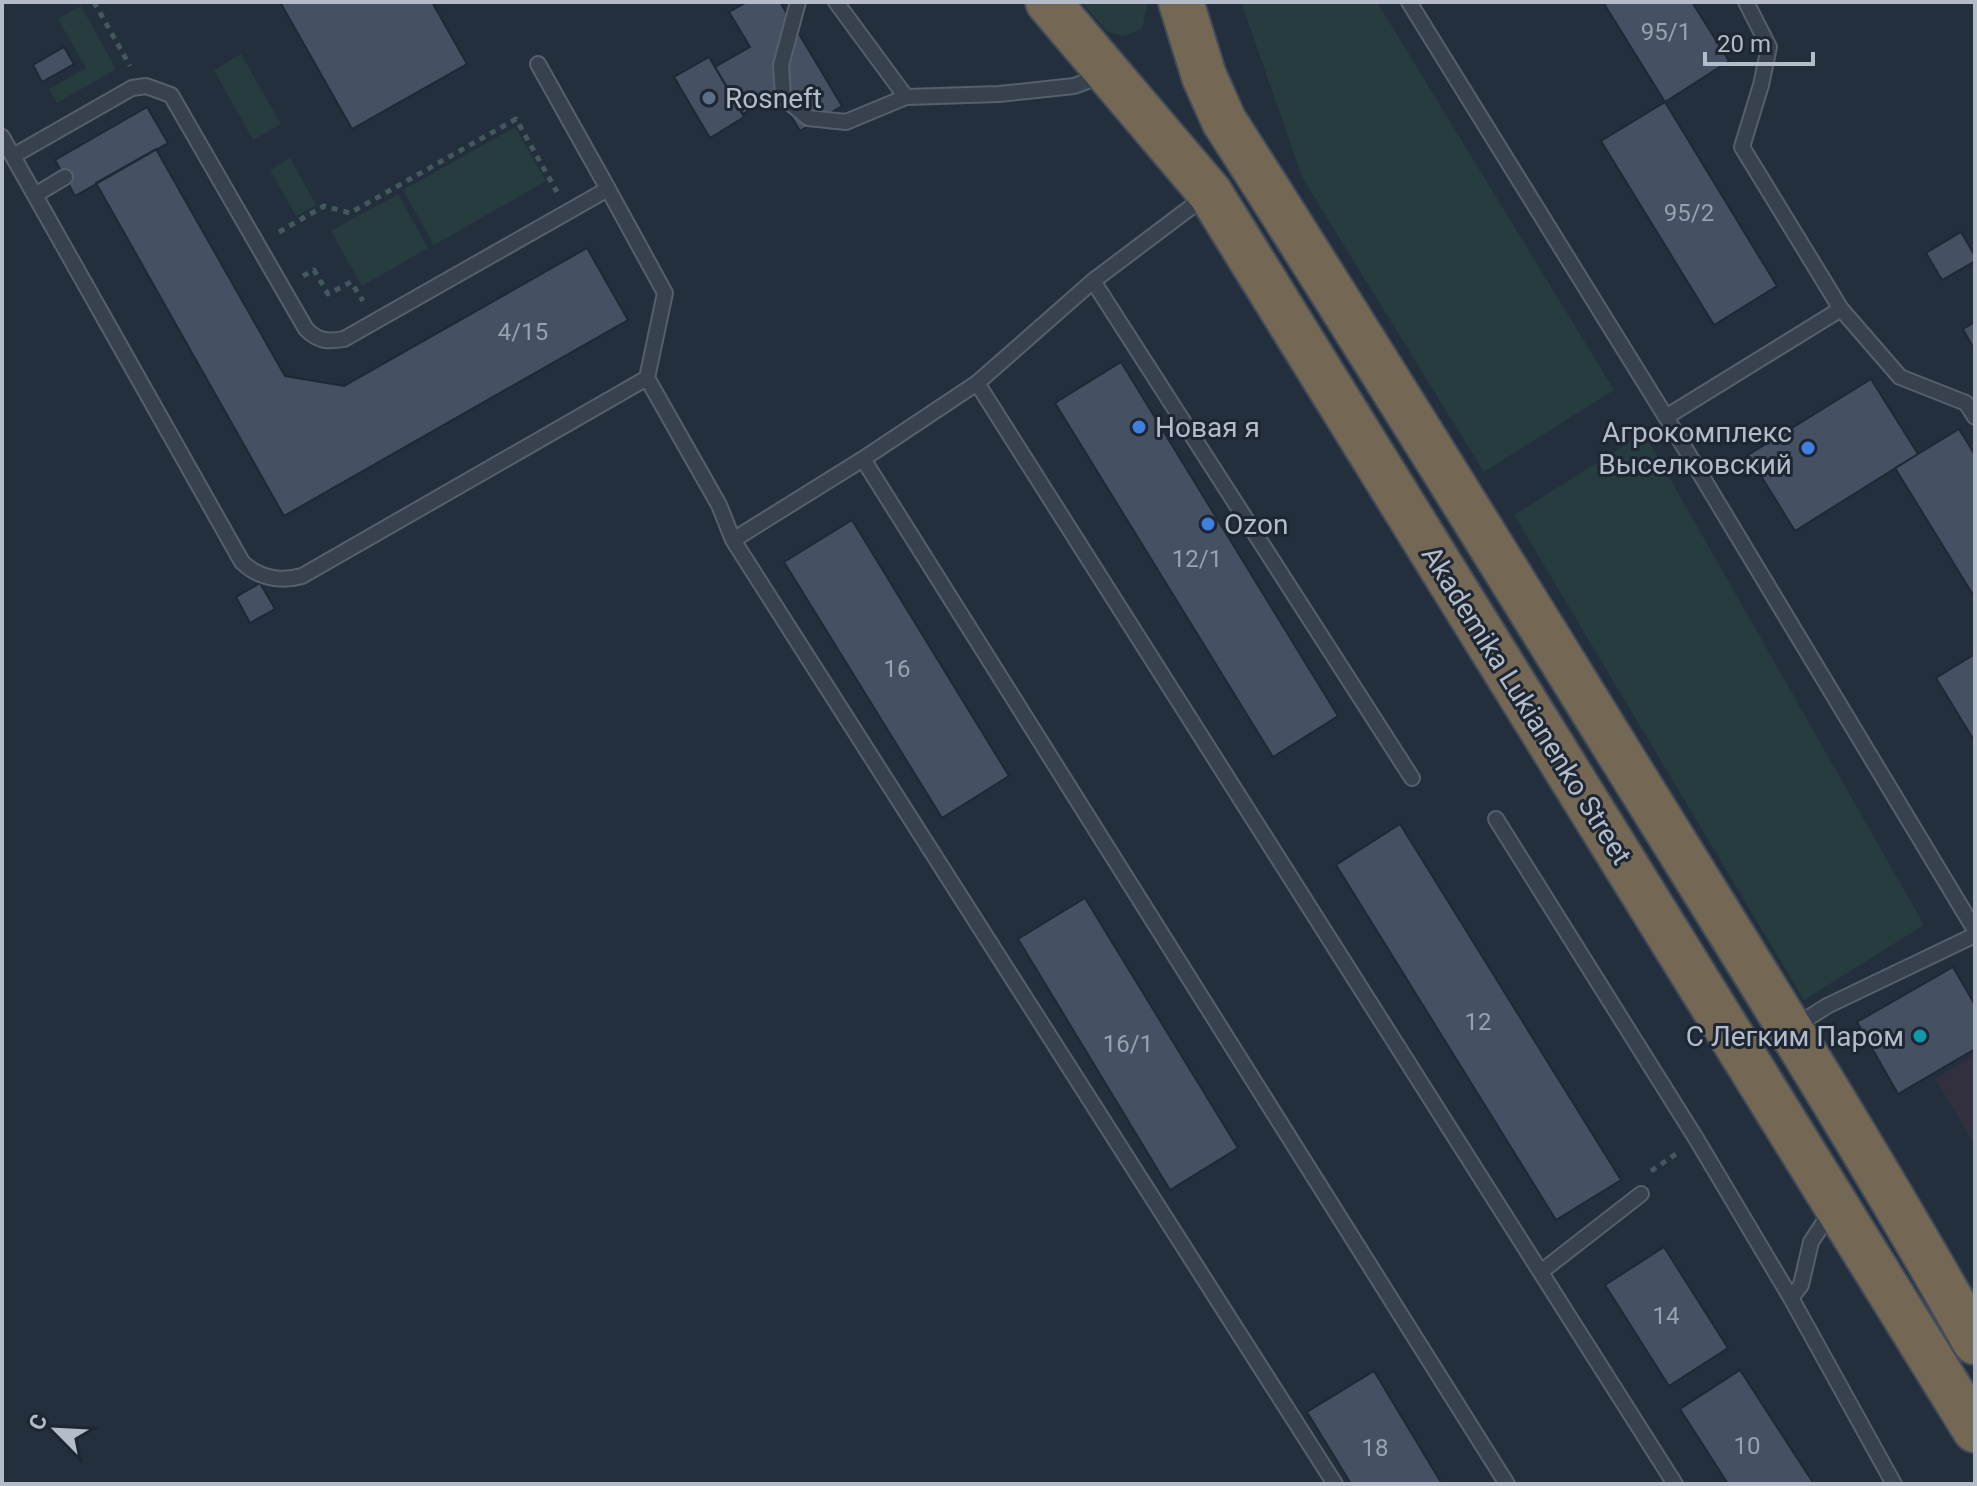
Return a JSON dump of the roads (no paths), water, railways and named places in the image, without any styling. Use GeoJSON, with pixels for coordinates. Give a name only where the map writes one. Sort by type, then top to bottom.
{"type":"FeatureCollection","features":[{"type":"Feature","properties":{"kind":"highway","name":"Akademika Lukianenko Street"},"geometry":{"type":"LineString","coordinates":[[1048,2],[1210,193],[1975,1430]]}},
{"type":"Feature","properties":{"kind":"highway","name":"Akademika Lukianenko Street"},"geometry":{"type":"LineString","coordinates":[[1181,2],[1204,76],[1224,121],[1902,1212],[1975,1342]]}},
{"type":"Feature","properties":{"kind":"lane"},"geometry":{"type":"LineString","coordinates":[[798,2],[781,65],[783,97],[808,118],[846,122],[906,97],[999,94],[1074,86],[1109,73]]}},
{"type":"Feature","properties":{"kind":"lane"},"geometry":{"type":"LineString","coordinates":[[836,2],[906,97]]}},
{"type":"Feature","properties":{"kind":"lane"},"geometry":{"type":"LineString","coordinates":[[1409,2],[1666,417],[1975,932],[1827,1006],[1790,1030]]}},
{"type":"Feature","properties":{"kind":"lane"},"geometry":{"type":"LineString","coordinates":[[1746,2],[1769,47],[1742,147],[1841,309],[1900,377],[1966,403],[1975,417]]}},
{"type":"Feature","properties":{"kind":"lane"},"geometry":{"type":"LineString","coordinates":[[538,64],[665,293],[647,378],[719,505],[733,540],[1335,1484]]}},
{"type":"Feature","properties":{"kind":"lane"},"geometry":{"type":"LineString","coordinates":[[13,156],[138,86],[165,91],[177,101],[306,329],[315,338],[330,342],[344,339],[608,189]]}},
{"type":"Feature","properties":{"kind":"lane"},"geometry":{"type":"LineString","coordinates":[[2,137],[242,562],[260,574],[288,580],[302,576],[647,378]]}},
{"type":"Feature","properties":{"kind":"lane"},"geometry":{"type":"LineString","coordinates":[[35,195],[65,177]]}},
{"type":"Feature","properties":{"kind":"lane"},"geometry":{"type":"LineString","coordinates":[[733,540],[977,383],[1093,281],[1210,193]]}},
{"type":"Feature","properties":{"kind":"lane"},"geometry":{"type":"LineString","coordinates":[[1093,281],[1412,778]]}},
{"type":"Feature","properties":{"kind":"lane"},"geometry":{"type":"LineString","coordinates":[[1666,417],[1841,309]]}},
{"type":"Feature","properties":{"kind":"lane"},"geometry":{"type":"LineString","coordinates":[[977,383],[1675,1484]]}},
{"type":"Feature","properties":{"kind":"lane"},"geometry":{"type":"LineString","coordinates":[[863,459],[1507,1484]]}},
{"type":"Feature","properties":{"kind":"lane"},"geometry":{"type":"LineString","coordinates":[[1496,819],[1697,1140],[1791,1298],[1894,1484]]}},
{"type":"Feature","properties":{"kind":"lane"},"geometry":{"type":"LineString","coordinates":[[1542,1271],[1641,1194]]}},
{"type":"Feature","properties":{"kind":"lane"},"geometry":{"type":"LineString","coordinates":[[1791,1298],[1801,1285],[1811,1242],[1836,1205]]}},
{"type":"Feature","properties":{"kind":"place","name":"Rosneft"},"geometry":{"type":"Point","coordinates":[709,98]}},
{"type":"Feature","properties":{"kind":"place","name":"Новая я"},"geometry":{"type":"Point","coordinates":[1139,427]}},
{"type":"Feature","properties":{"kind":"place","name":"Агрокомплекс Выселковский"},"geometry":{"type":"Point","coordinates":[1808,448]}},
{"type":"Feature","properties":{"kind":"place","name":"Ozon"},"geometry":{"type":"Point","coordinates":[1208,524]}},
{"type":"Feature","properties":{"kind":"place","name":"С Легким Паром"},"geometry":{"type":"Point","coordinates":[1920,1036]}}]}
